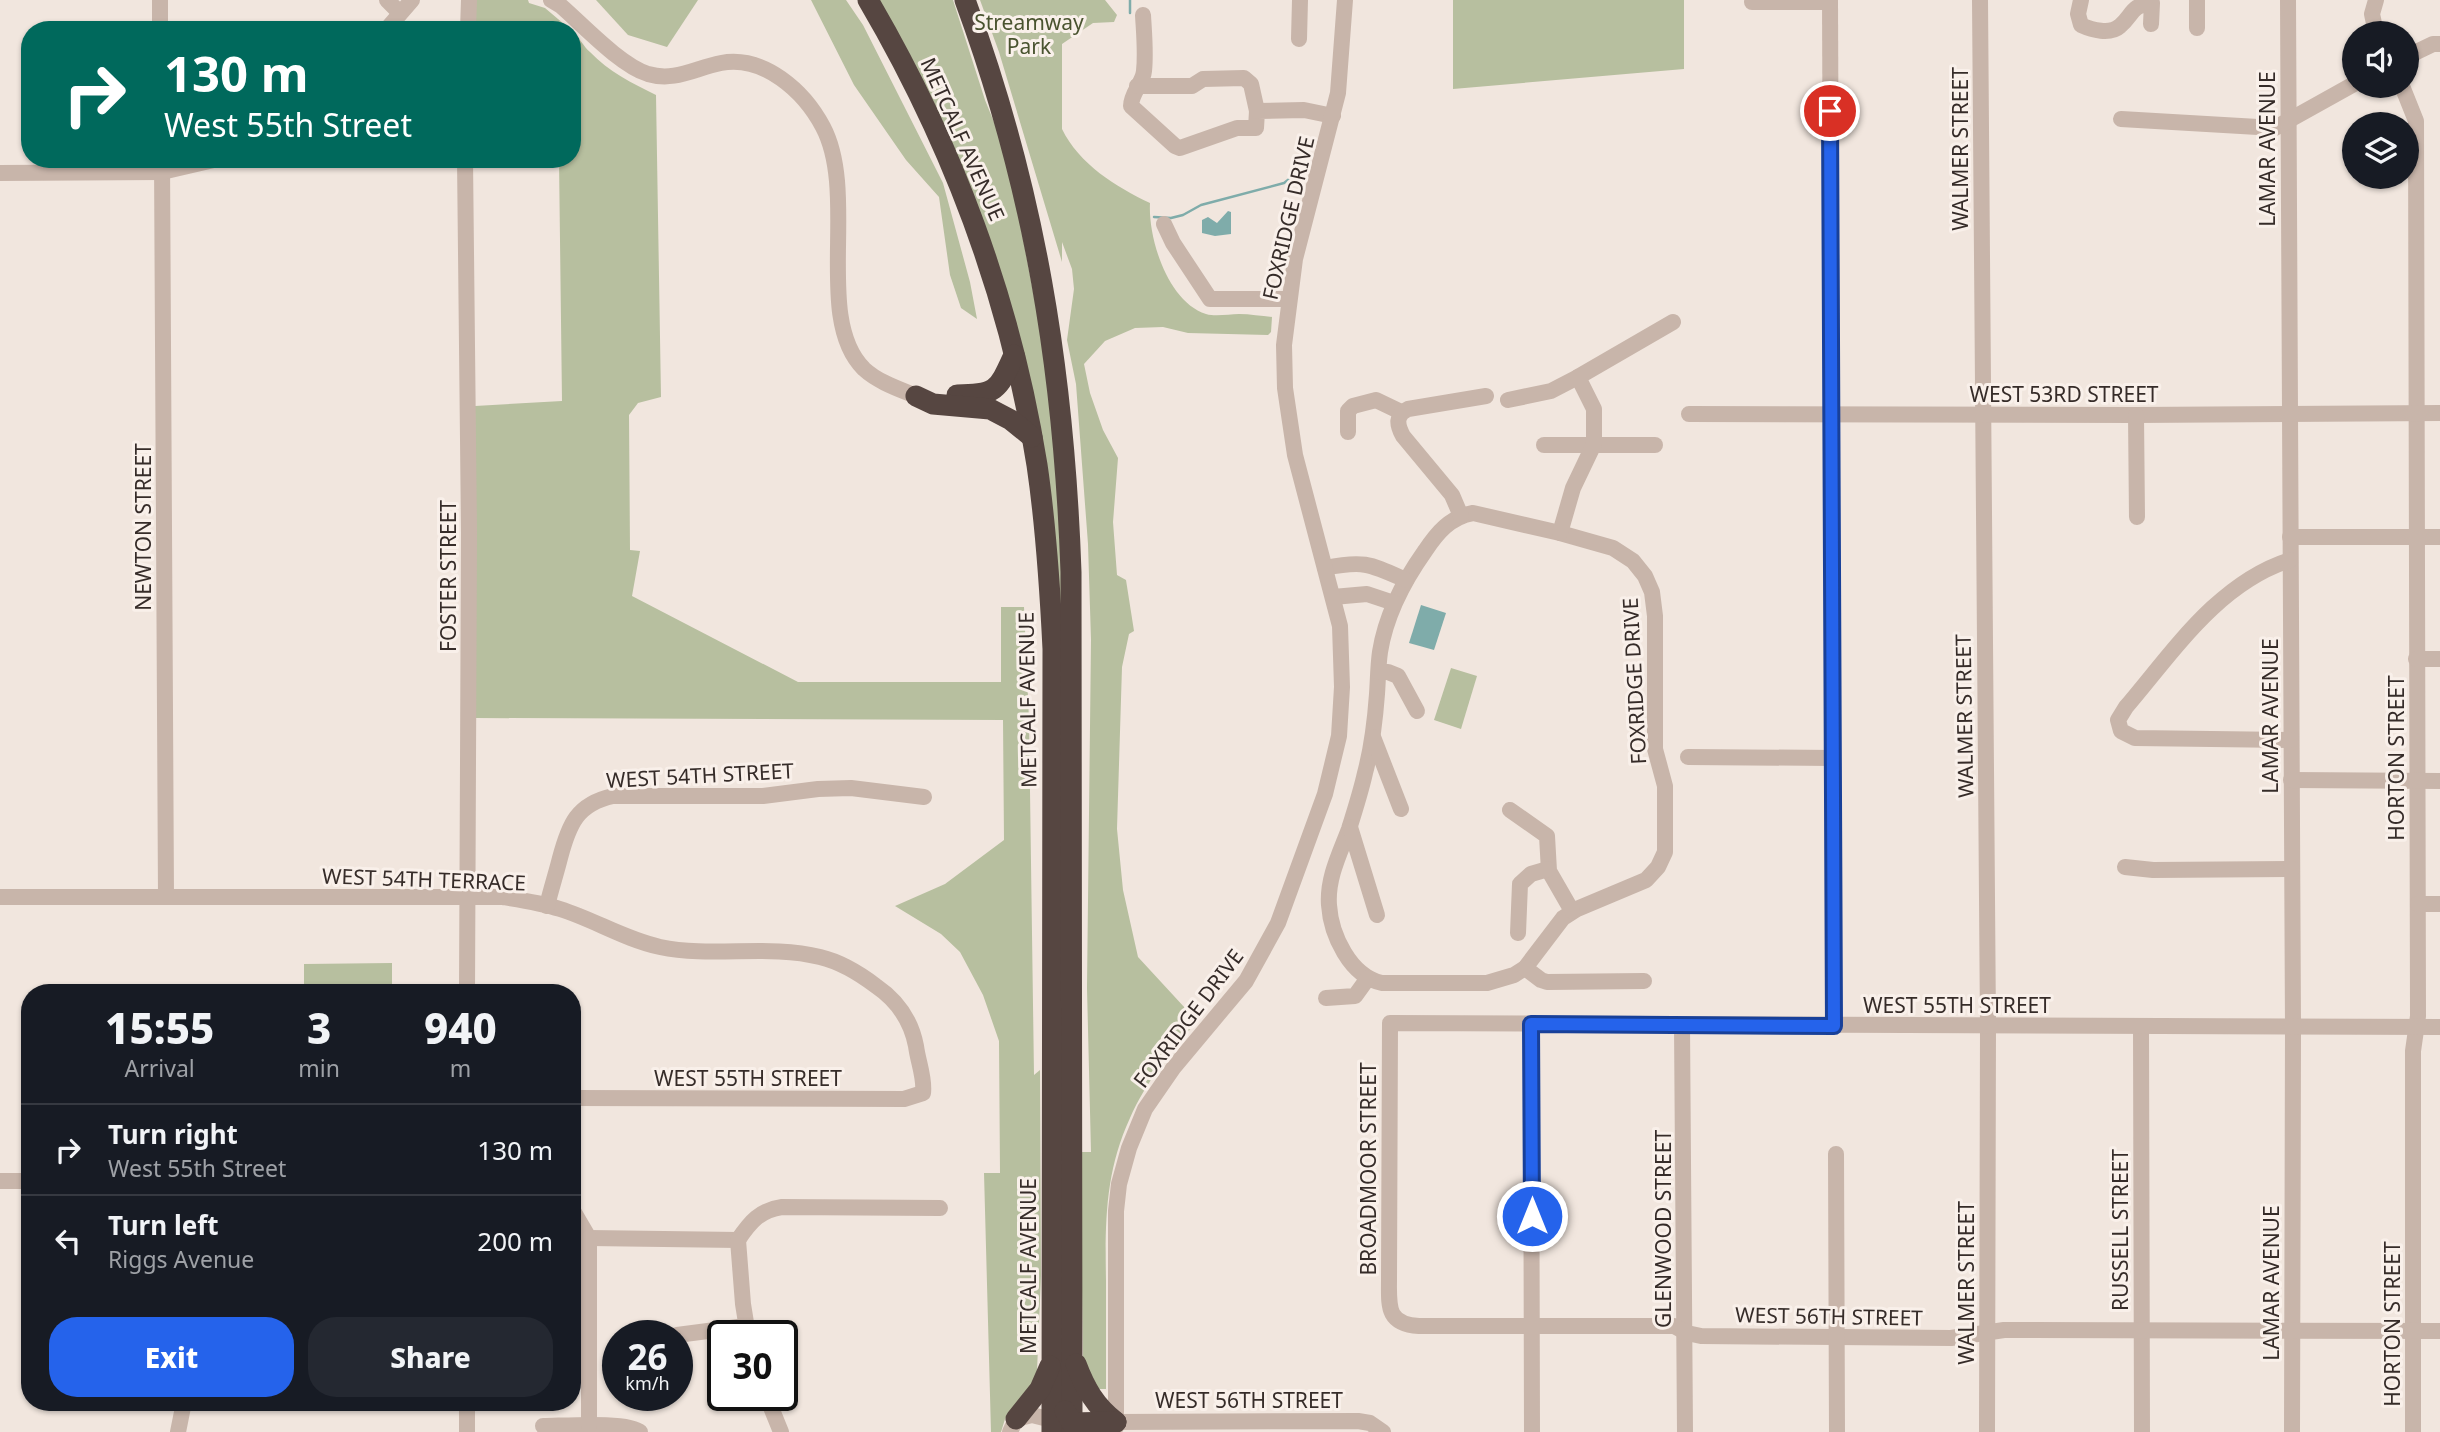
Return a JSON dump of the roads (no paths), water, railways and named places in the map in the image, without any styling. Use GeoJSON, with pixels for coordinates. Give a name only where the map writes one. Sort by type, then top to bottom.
{"type":"FeatureCollection","features":[{"type":"Feature","properties":{"kind":"highway","name":"METCALF AVENUE"},"geometry":{"type":"LineString","coordinates":[[868,0],[943,145],[979,236],[1014,355],[1032,437],[1047,549],[1052,649],[1052,1256],[1063,1356]]}},
{"type":"Feature","properties":{"kind":"highway","name":"METCALF AVENUE"},"geometry":{"type":"LineString","coordinates":[[965,0],[999,99],[1029,213],[1046,300],[1064,436],[1071,572],[1061,1428]]}},
{"type":"Feature","properties":{"kind":"highway"},"geometry":{"type":"LineString","coordinates":[[916,396],[986,393],[1002,382],[1014,355]]}},
{"type":"Feature","properties":{"kind":"highway"},"geometry":{"type":"LineString","coordinates":[[916,396],[933,404],[990,409],[1011,420],[1032,437]]}},
{"type":"Feature","properties":{"kind":"highway"},"geometry":{"type":"LineString","coordinates":[[1052,1256],[1062,1329],[1063,1405],[1066,1416],[1061,1428],[1106,1424],[1116,1427]]}},
{"type":"Feature","properties":{"kind":"highway"},"geometry":{"type":"LineString","coordinates":[[1013,1425],[1063,1356],[1090,1396],[1116,1427]]}},
{"type":"Feature","properties":{"kind":"street"},"geometry":{"type":"LineString","coordinates":[[160,0],[160,21]]}},
{"type":"Feature","properties":{"kind":"street"},"geometry":{"type":"LineString","coordinates":[[387,0],[400,13]]}},
{"type":"Feature","properties":{"kind":"street"},"geometry":{"type":"LineString","coordinates":[[393,21],[412,0]]}},
{"type":"Feature","properties":{"kind":"street"},"geometry":{"type":"LineString","coordinates":[[468,21],[469,0]]}},
{"type":"Feature","properties":{"kind":"street"},"geometry":{"type":"LineString","coordinates":[[551,0],[578,21]]}},
{"type":"Feature","properties":{"kind":"street"},"geometry":{"type":"LineString","coordinates":[[1299,39],[1300,0]]}},
{"type":"Feature","properties":{"kind":"street","name":"FOXRIDGE DRIVE"},"geometry":{"type":"LineString","coordinates":[[1116,1427],[1115,1221],[1125,1164],[1139,1121],[1162,1082],[1233,999],[1259,960],[1278,923],[1325,794],[1339,736],[1339,619],[1295,455],[1289,420],[1284,345],[1299,240],[1333,116],[1340,75],[1345,0]]}},
{"type":"Feature","properties":{"kind":"street","name":"WALMER STREET"},"geometry":{"type":"LineString","coordinates":[[1980,0],[1988,1026],[1987,1432]]}},
{"type":"Feature","properties":{"kind":"street"},"geometry":{"type":"LineString","coordinates":[[2081,0],[2078,14],[2081,25],[2090,29],[2114,29],[2121,26],[2133,9],[2152,3],[2151,24]]}},
{"type":"Feature","properties":{"kind":"street"},"geometry":{"type":"LineString","coordinates":[[2197,0],[2197,28]]}},
{"type":"Feature","properties":{"kind":"street","name":"LAMAR AVENUE"},"geometry":{"type":"LineString","coordinates":[[2288,0],[2293,1028],[2292,1432]]}},
{"type":"Feature","properties":{"kind":"street"},"geometry":{"type":"LineString","coordinates":[[2374,21],[2372,13],[2376,0]]}},
{"type":"Feature","properties":{"kind":"street"},"geometry":{"type":"LineString","coordinates":[[1752,2],[1830,1],[1834,1026]]}},
{"type":"Feature","properties":{"kind":"street"},"geometry":{"type":"LineString","coordinates":[[1137,86],[1192,86],[1203,79],[1244,78],[1251,84],[1257,111],[1256,128],[1237,128],[1180,148],[1131,106],[1137,86],[1144,73],[1143,15]]}},
{"type":"Feature","properties":{"kind":"street"},"geometry":{"type":"LineString","coordinates":[[581,24],[627,64],[646,73],[675,76],[720,63],[741,62],[772,74],[802,97],[824,128],[835,159],[839,202],[839,295],[843,330],[864,369],[894,388],[916,396]]}},
{"type":"Feature","properties":{"kind":"street"},"geometry":{"type":"LineString","coordinates":[[2419,51],[2433,44],[2440,44]]}},
{"type":"Feature","properties":{"kind":"street"},"geometry":{"type":"LineString","coordinates":[[2121,119],[2272,128],[2342,91]]}},
{"type":"Feature","properties":{"kind":"street","name":"HORTON STREET"},"geometry":{"type":"LineString","coordinates":[[2407,98],[2416,121],[2418,1016],[2413,1051],[2413,1432]]}},
{"type":"Feature","properties":{"kind":"street"},"geometry":{"type":"LineString","coordinates":[[1257,111],[1304,110],[1333,116]]}},
{"type":"Feature","properties":{"kind":"street"},"geometry":{"type":"LineString","coordinates":[[0,173],[116,168]]}},
{"type":"Feature","properties":{"kind":"street","name":"NEWTON STREET"},"geometry":{"type":"LineString","coordinates":[[162,168],[166,896]]}},
{"type":"Feature","properties":{"kind":"street","name":"FOSTER STREET"},"geometry":{"type":"LineString","coordinates":[[465,168],[469,531],[467,984]]}},
{"type":"Feature","properties":{"kind":"street"},"geometry":{"type":"LineString","coordinates":[[1164,224],[1210,299],[1289,299]]}},
{"type":"Feature","properties":{"kind":"street"},"geometry":{"type":"LineString","coordinates":[[1507,400],[1551,391],[1673,322]]}},
{"type":"Feature","properties":{"kind":"street"},"geometry":{"type":"LineString","coordinates":[[1560,533],[1573,488],[1594,444],[1594,409],[1578,377]]}},
{"type":"Feature","properties":{"kind":"street"},"geometry":{"type":"LineString","coordinates":[[1348,432],[1348,411],[1353,406],[1376,400],[1401,412],[1486,396]]}},
{"type":"Feature","properties":{"kind":"street"},"geometry":{"type":"LineString","coordinates":[[1401,412],[1398,422],[1400,430],[1452,495],[1461,516],[1441,530],[1406,580],[1394,603],[1379,654],[1373,737],[1362,787],[1331,877],[1329,907],[1334,930],[1357,969],[1382,984],[1487,984],[1514,975],[1525,968],[1541,981],[1547,982],[1644,981]]}},
{"type":"Feature","properties":{"kind":"street","name":"WEST 53RD STREET"},"geometry":{"type":"LineString","coordinates":[[1689,414],[2440,413]]}},
{"type":"Feature","properties":{"kind":"street"},"geometry":{"type":"LineString","coordinates":[[2136,415],[2137,517]]}},
{"type":"Feature","properties":{"kind":"street"},"geometry":{"type":"LineString","coordinates":[[1544,445],[1655,445]]}},
{"type":"Feature","properties":{"kind":"street","name":"FOXRIDGE DRIVE"},"geometry":{"type":"LineString","coordinates":[[1461,516],[1481,514],[1560,533],[1625,554],[1637,565],[1648,582],[1653,597],[1655,753],[1665,786],[1665,849],[1658,867],[1641,883],[1572,911],[1554,926],[1525,968]]}},
{"type":"Feature","properties":{"kind":"street"},"geometry":{"type":"LineString","coordinates":[[2290,537],[2440,537]]}},
{"type":"Feature","properties":{"kind":"street"},"geometry":{"type":"LineString","coordinates":[[2290,560],[2246,580],[2218,603],[2119,716],[2120,729],[2126,735],[2137,738],[2291,740]]}},
{"type":"Feature","properties":{"kind":"street"},"geometry":{"type":"LineString","coordinates":[[1325,568],[1365,563],[1406,580]]}},
{"type":"Feature","properties":{"kind":"street"},"geometry":{"type":"LineString","coordinates":[[1333,597],[1367,594],[1394,603]]}},
{"type":"Feature","properties":{"kind":"street"},"geometry":{"type":"LineString","coordinates":[[2416,659],[2440,659]]}},
{"type":"Feature","properties":{"kind":"street"},"geometry":{"type":"LineString","coordinates":[[1379,673],[1388,672],[1398,676],[1417,711]]}},
{"type":"Feature","properties":{"kind":"street"},"geometry":{"type":"LineString","coordinates":[[1373,737],[1401,809]]}},
{"type":"Feature","properties":{"kind":"street"},"geometry":{"type":"LineString","coordinates":[[1688,757],[1833,758]]}},
{"type":"Feature","properties":{"kind":"street"},"geometry":{"type":"LineString","coordinates":[[2291,780],[2440,781]]}},
{"type":"Feature","properties":{"kind":"street","name":"WEST 54TH STREET"},"geometry":{"type":"LineString","coordinates":[[547,906],[571,824],[588,805],[599,799],[613,796],[763,796],[850,788],[924,797]]}},
{"type":"Feature","properties":{"kind":"street"},"geometry":{"type":"LineString","coordinates":[[1510,810],[1547,836],[1548,869],[1572,911]]}},
{"type":"Feature","properties":{"kind":"street"},"geometry":{"type":"LineString","coordinates":[[1350,827],[1377,915]]}},
{"type":"Feature","properties":{"kind":"street"},"geometry":{"type":"LineString","coordinates":[[2125,867],[2154,870],[2292,869]]}},
{"type":"Feature","properties":{"kind":"street"},"geometry":{"type":"LineString","coordinates":[[1518,933],[1520,884],[1531,874],[1548,869]]}},
{"type":"Feature","properties":{"kind":"street","name":"WEST 54TH TERRACE"},"geometry":{"type":"LineString","coordinates":[[0,897],[503,897],[578,915],[635,940],[661,947],[706,952],[799,953],[819,957],[845,966],[884,991],[905,1015],[914,1036],[919,1068],[925,1083],[923,1093]]}},
{"type":"Feature","properties":{"kind":"street"},"geometry":{"type":"LineString","coordinates":[[2418,904],[2440,904]]}},
{"type":"Feature","properties":{"kind":"street"},"geometry":{"type":"LineString","coordinates":[[1326,998],[1355,996],[1368,978]]}},
{"type":"Feature","properties":{"kind":"street","name":"WEST 55TH STREET"},"geometry":{"type":"LineString","coordinates":[[1390,1023],[2440,1027]]}},
{"type":"Feature","properties":{"kind":"street","name":"BROADMOOR STREET"},"geometry":{"type":"LineString","coordinates":[[1390,1023],[1388,1279],[1392,1314]]}},
{"type":"Feature","properties":{"kind":"street"},"geometry":{"type":"LineString","coordinates":[[1531,1024],[1532,1432]]}},
{"type":"Feature","properties":{"kind":"street","name":"GLENWOOD STREET"},"geometry":{"type":"LineString","coordinates":[[1682,1025],[1685,1432]]}},
{"type":"Feature","properties":{"kind":"street","name":"RUSSELL STREET"},"geometry":{"type":"LineString","coordinates":[[2141,1027],[2142,1432]]}},
{"type":"Feature","properties":{"kind":"street","name":"WEST 55TH STREET"},"geometry":{"type":"LineString","coordinates":[[581,1098],[904,1099],[923,1093]]}},
{"type":"Feature","properties":{"kind":"street"},"geometry":{"type":"LineString","coordinates":[[1836,1154],[1837,1432]]}},
{"type":"Feature","properties":{"kind":"street"},"geometry":{"type":"LineString","coordinates":[[0,1181],[21,1181]]}},
{"type":"Feature","properties":{"kind":"street"},"geometry":{"type":"LineString","coordinates":[[746,1320],[738,1240],[756,1216],[767,1209],[940,1208]]}},
{"type":"Feature","properties":{"kind":"street"},"geometry":{"type":"LineString","coordinates":[[581,1224],[589,1238],[589,1426]]}},
{"type":"Feature","properties":{"kind":"street"},"geometry":{"type":"LineString","coordinates":[[589,1238],[738,1240]]}},
{"type":"Feature","properties":{"kind":"street","name":"WEST 56TH STREET"},"geometry":{"type":"LineString","coordinates":[[1392,1314],[1400,1323],[1412,1326],[1674,1326],[1701,1336],[1951,1338],[2004,1330],[2440,1331]]}},
{"type":"Feature","properties":{"kind":"street"},"geometry":{"type":"LineString","coordinates":[[178,1432],[182,1411]]}},
{"type":"Feature","properties":{"kind":"street"},"geometry":{"type":"LineString","coordinates":[[467,1411],[467,1432]]}},
{"type":"Feature","properties":{"kind":"street"},"geometry":{"type":"LineString","coordinates":[[772,1411],[781,1432]]}},
{"type":"Feature","properties":{"kind":"street"},"geometry":{"type":"LineString","coordinates":[[1013,1425],[1032,1415],[1061,1428]]}},
{"type":"Feature","properties":{"kind":"street","name":"WEST 56TH STREET"},"geometry":{"type":"LineString","coordinates":[[1116,1427],[1358,1421],[1370,1423],[1381,1430]]}},
{"type":"Feature","properties":{"kind":"street"},"geometry":{"type":"LineString","coordinates":[[543,1426],[636,1428],[640,1432]]}},
{"type":"Feature","properties":{"kind":"water"},"geometry":{"type":"Polygon","coordinates":[[[1228,211],[1231,212],[1231,234],[1215,236],[1202,233],[1202,220],[1208,217],[1217,223],[1228,211]]]}},
{"type":"Feature","properties":{"kind":"water"},"geometry":{"type":"Polygon","coordinates":[[[1421,605],[1446,613],[1434,650],[1409,643],[1421,605]]]}},
{"type":"Feature","properties":{"kind":"waterway"},"geometry":{"type":"LineString","coordinates":[[1130,0],[1130,13]]}},
{"type":"Feature","properties":{"kind":"waterway"},"geometry":{"type":"LineString","coordinates":[[1154,217],[1171,218],[1183,215],[1201,205],[1284,183],[1297,173]]}},
{"type":"Feature","properties":{"kind":"park label","name":"Streamway Park"},"geometry":{"type":"Point","coordinates":[1029,34]}}]}
